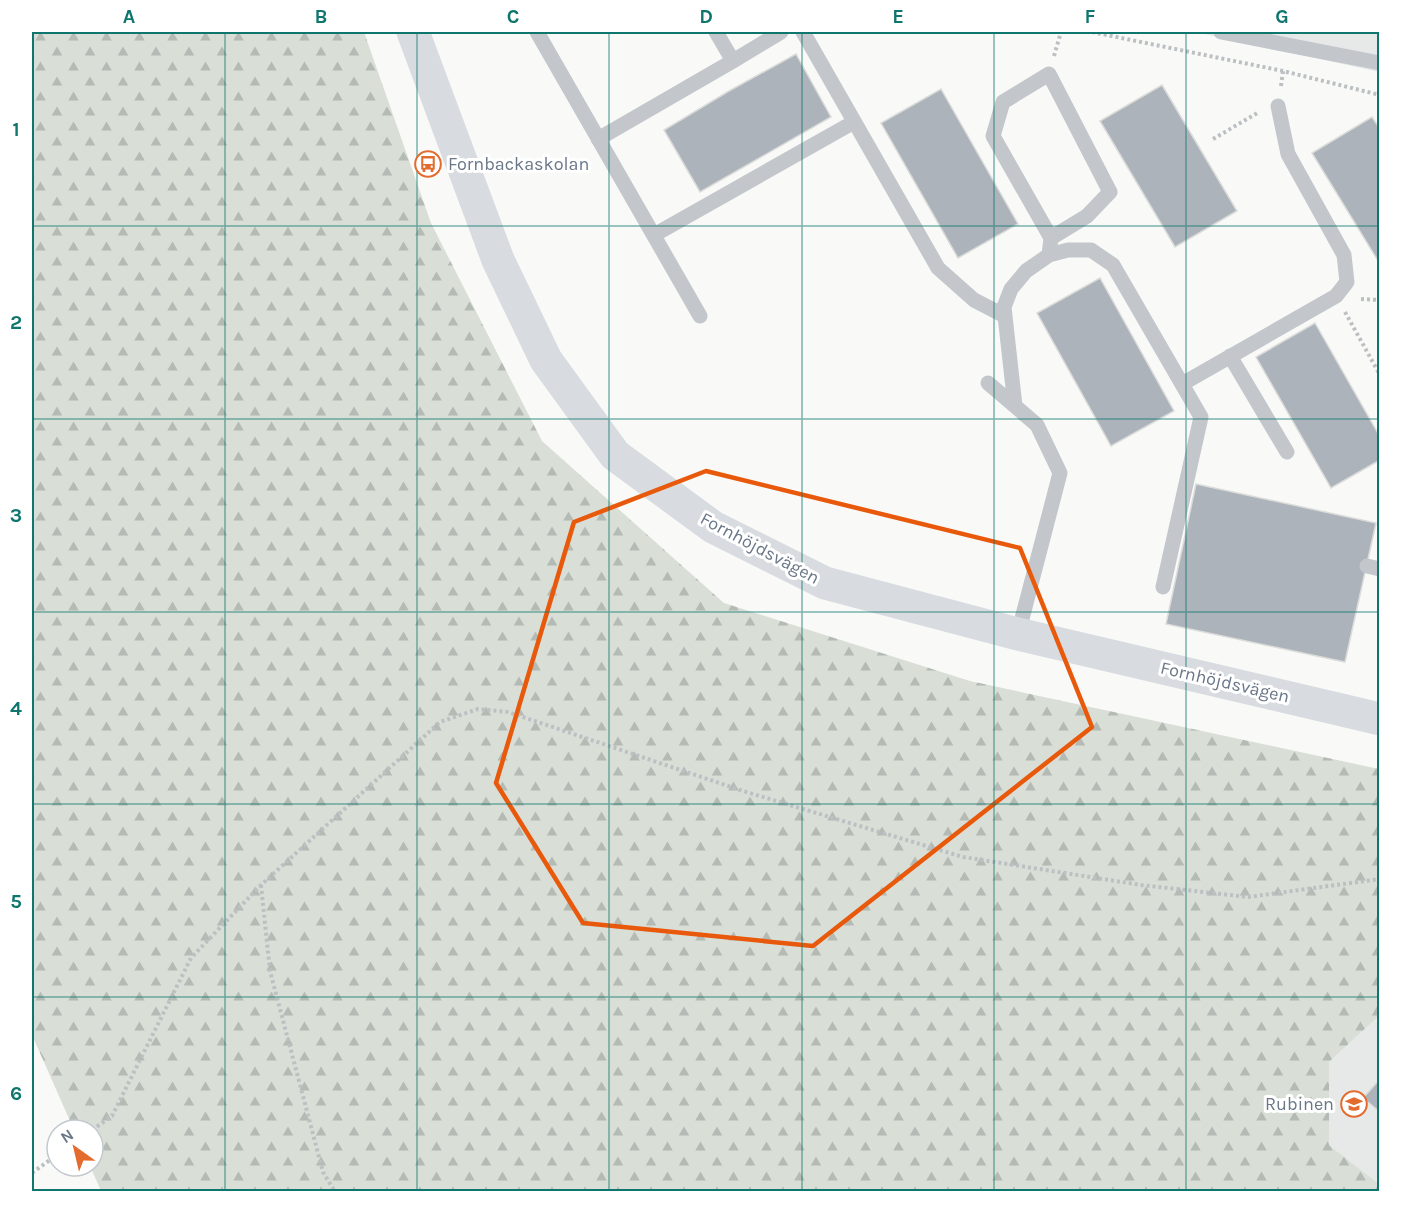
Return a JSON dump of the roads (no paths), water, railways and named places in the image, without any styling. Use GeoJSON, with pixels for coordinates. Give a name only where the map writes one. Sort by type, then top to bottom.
{"type":"FeatureCollection","features":[{"type":"Feature","properties":{"kind":"street","name":"Fornhöjdsvägen"},"geometry":{"type":"LineString","coordinates":[[415,32],[498,260],[546,360],[615,455],[713,527],[825,583],[1018,634],[1380,719]]}},
{"type":"Feature","properties":{"kind":"lane"},"geometry":{"type":"LineString","coordinates":[[537,32],[700,316]]}},
{"type":"Feature","properties":{"kind":"lane"},"geometry":{"type":"LineString","coordinates":[[716,32],[733,62]]}},
{"type":"Feature","properties":{"kind":"lane"},"geometry":{"type":"LineString","coordinates":[[598,139],[782,32]]}},
{"type":"Feature","properties":{"kind":"lane"},"geometry":{"type":"LineString","coordinates":[[802,32],[938,268],[974,300],[1005,316]]}},
{"type":"Feature","properties":{"kind":"lane"},"geometry":{"type":"LineString","coordinates":[[1221,32],[1380,63]]}},
{"type":"Feature","properties":{"kind":"lane"},"geometry":{"type":"LineString","coordinates":[[1049,255],[1051,238],[993,136],[1003,102],[1049,74],[1110,192],[1088,216],[1051,238]]}},
{"type":"Feature","properties":{"kind":"lane"},"geometry":{"type":"LineString","coordinates":[[1182,384],[1336,296],[1347,282],[1344,255],[1288,154],[1278,106]]}},
{"type":"Feature","properties":{"kind":"lane"},"geometry":{"type":"LineString","coordinates":[[654,235],[854,122]]}},
{"type":"Feature","properties":{"kind":"lane"},"geometry":{"type":"LineString","coordinates":[[1015,406],[1004,307],[1011,289],[1026,271],[1049,255],[1068,250],[1091,250],[1113,265],[1201,417],[1163,587]]}},
{"type":"Feature","properties":{"kind":"lane"},"geometry":{"type":"LineString","coordinates":[[1230,356],[1287,452]]}},
{"type":"Feature","properties":{"kind":"lane"},"geometry":{"type":"LineString","coordinates":[[988,383],[1037,425],[1060,473],[1018,634]]}},
{"type":"Feature","properties":{"kind":"place","name":"Fornbackaskolan"},"geometry":{"type":"Point","coordinates":[428,164]}},
{"type":"Feature","properties":{"kind":"place","name":"Rubinen"},"geometry":{"type":"Point","coordinates":[1354,1104]}}]}
